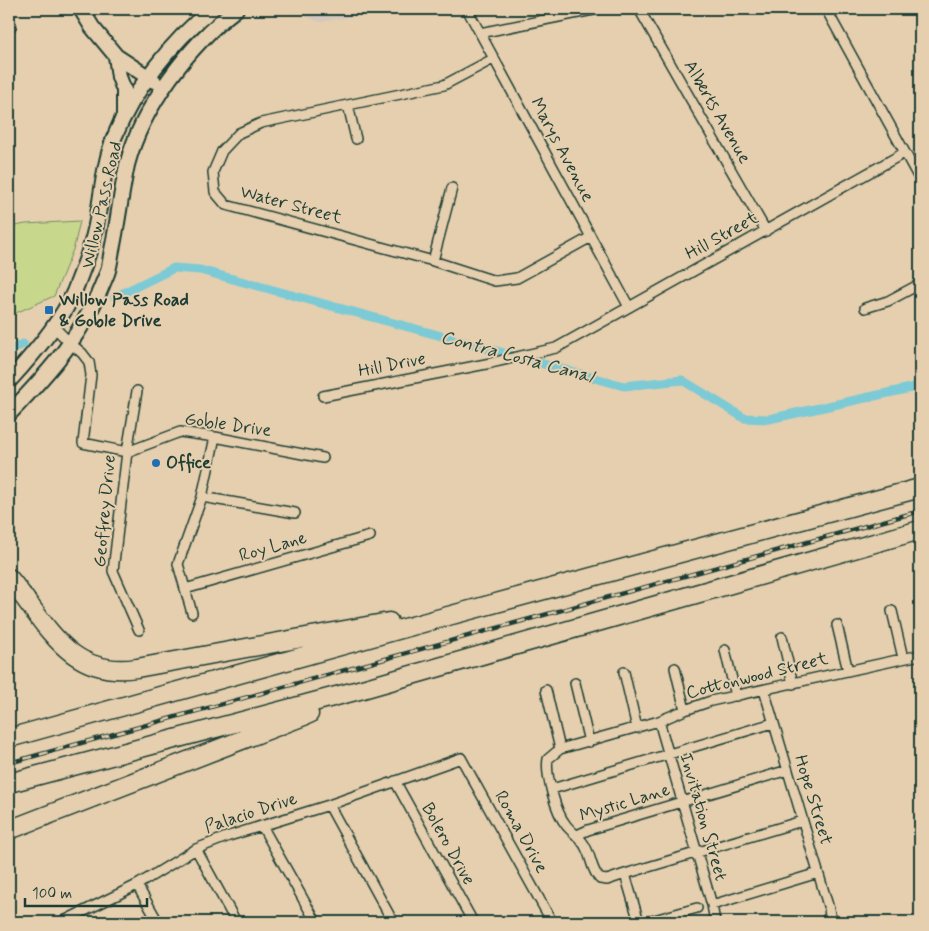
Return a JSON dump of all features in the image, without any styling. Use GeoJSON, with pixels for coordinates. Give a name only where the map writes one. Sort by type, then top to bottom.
{"type":"FeatureCollection","features":[{"type":"Feature","properties":{"kind":"highway"},"geometry":{"type":"LineString","coordinates":[[9,738],[920,488]]}},
{"type":"Feature","properties":{"kind":"highway"},"geometry":{"type":"LineString","coordinates":[[9,784],[359,690],[920,530]]}},
{"type":"Feature","properties":{"kind":"highway"},"geometry":{"type":"LineString","coordinates":[[9,578],[62,646],[86,662],[105,669],[122,670],[137,668],[380,623],[437,619]]}},
{"type":"Feature","properties":{"kind":"highway"},"geometry":{"type":"LineString","coordinates":[[9,830],[264,730],[329,707],[359,690]]}},
{"type":"Feature","properties":{"kind":"main road"},"geometry":{"type":"LineString","coordinates":[[81,9],[92,27],[116,56],[148,76],[162,88]]}},
{"type":"Feature","properties":{"kind":"main road","name":"Willow Pass Road"},"geometry":{"type":"LineString","coordinates":[[9,381],[30,358],[69,302],[84,265],[97,222],[111,146],[124,118],[148,76],[179,38],[212,9]]}},
{"type":"Feature","properties":{"kind":"main road","name":"Willow Pass Road"},"geometry":{"type":"LineString","coordinates":[[9,414],[50,371],[71,344],[88,315],[107,275],[128,164],[140,127],[162,88],[206,37],[236,9]]}},
{"type":"Feature","properties":{"kind":"main road"},"geometry":{"type":"LineString","coordinates":[[116,56],[119,77],[124,90],[124,118]]}},
{"type":"Feature","properties":{"kind":"street","name":"Marys Avenue"},"geometry":{"type":"LineString","coordinates":[[467,9],[629,307]]}},
{"type":"Feature","properties":{"kind":"street"},"geometry":{"type":"LineString","coordinates":[[480,33],[598,9]]}},
{"type":"Feature","properties":{"kind":"street","name":"Alberts Avenue"},"geometry":{"type":"LineString","coordinates":[[640,9],[766,230]]}},
{"type":"Feature","properties":{"kind":"street"},"geometry":{"type":"LineString","coordinates":[[826,9],[920,180]]}},
{"type":"Feature","properties":{"kind":"street","name":"Water Street"},"geometry":{"type":"LineString","coordinates":[[493,58],[444,85],[262,123],[240,134],[222,151],[214,172],[215,192],[226,205],[433,261],[495,281],[517,278],[590,238]]}},
{"type":"Feature","properties":{"kind":"street"},"geometry":{"type":"LineString","coordinates":[[348,105],[356,139]]}},
{"type":"Feature","properties":{"kind":"street","name":"Hill Street"},"geometry":{"type":"LineString","coordinates":[[556,348],[904,153]]}},
{"type":"Feature","properties":{"kind":"street"},"geometry":{"type":"LineString","coordinates":[[433,261],[452,188]]}},
{"type":"Feature","properties":{"kind":"street"},"geometry":{"type":"LineString","coordinates":[[865,308],[888,301],[920,284]]}},
{"type":"Feature","properties":{"kind":"street"},"geometry":{"type":"LineString","coordinates":[[53,326],[82,352],[89,362],[91,375],[83,443],[127,452]]}},
{"type":"Feature","properties":{"kind":"street","name":"Hill Drive"},"geometry":{"type":"LineString","coordinates":[[323,396],[491,363],[556,348]]}},
{"type":"Feature","properties":{"kind":"street","name":"Geoffrey Drive"},"geometry":{"type":"LineString","coordinates":[[137,391],[127,452],[113,572],[139,630]]}},
{"type":"Feature","properties":{"kind":"street","name":"Goble Drive"},"geometry":{"type":"LineString","coordinates":[[127,452],[180,432],[324,458]]}},
{"type":"Feature","properties":{"kind":"street"},"geometry":{"type":"LineString","coordinates":[[192,613],[178,564],[202,497],[215,437]]}},
{"type":"Feature","properties":{"kind":"street"},"geometry":{"type":"LineString","coordinates":[[202,497],[296,514]]}},
{"type":"Feature","properties":{"kind":"street","name":"Roy Lane"},"geometry":{"type":"LineString","coordinates":[[185,589],[370,536]]}},
{"type":"Feature","properties":{"kind":"street"},"geometry":{"type":"LineString","coordinates":[[892,612],[904,658]]}},
{"type":"Feature","properties":{"kind":"street"},"geometry":{"type":"LineString","coordinates":[[836,625],[848,671]]}},
{"type":"Feature","properties":{"kind":"street"},"geometry":{"type":"LineString","coordinates":[[782,637],[794,684]]}},
{"type":"Feature","properties":{"kind":"street"},"geometry":{"type":"LineString","coordinates":[[725,650],[736,696]]}},
{"type":"Feature","properties":{"kind":"street","name":"Cottonwood Street"},"geometry":{"type":"LineString","coordinates":[[552,789],[547,766],[548,759],[560,749],[637,728],[685,710],[736,696],[920,655]]}},
{"type":"Feature","properties":{"kind":"street"},"geometry":{"type":"LineString","coordinates":[[675,668],[685,710]]}},
{"type":"Feature","properties":{"kind":"street"},"geometry":{"type":"LineString","coordinates":[[624,672],[637,728]]}},
{"type":"Feature","properties":{"kind":"street"},"geometry":{"type":"LineString","coordinates":[[575,683],[589,742]]}},
{"type":"Feature","properties":{"kind":"street"},"geometry":{"type":"LineString","coordinates":[[546,690],[560,749]]}},
{"type":"Feature","properties":{"kind":"street","name":"Hope Street"},"geometry":{"type":"LineString","coordinates":[[764,690],[829,909],[827,920]]}},
{"type":"Feature","properties":{"kind":"street","name":"Invitation Street"},"geometry":{"type":"LineString","coordinates":[[659,721],[712,905],[714,922]]}},
{"type":"Feature","properties":{"kind":"street"},"geometry":{"type":"LineString","coordinates":[[773,723],[552,789],[561,820],[577,835],[586,848],[594,872],[600,880],[607,880],[802,821]]}},
{"type":"Feature","properties":{"kind":"street","name":"Palacio Drive"},"geometry":{"type":"LineString","coordinates":[[62,922],[80,918],[196,849],[229,836],[329,805],[461,758]]}},
{"type":"Feature","properties":{"kind":"street","name":"Roma Drive"},"geometry":{"type":"LineString","coordinates":[[461,758],[552,922]]}},
{"type":"Feature","properties":{"kind":"street","name":"Mystic Lane"},"geometry":{"type":"LineString","coordinates":[[577,835],[588,830],[788,770]]}},
{"type":"Feature","properties":{"kind":"street","name":"Bolero Drive"},"geometry":{"type":"LineString","coordinates":[[395,781],[473,922]]}},
{"type":"Feature","properties":{"kind":"street"},"geometry":{"type":"LineString","coordinates":[[329,805],[393,922]]}},
{"type":"Feature","properties":{"kind":"street"},"geometry":{"type":"LineString","coordinates":[[262,826],[316,922]]}},
{"type":"Feature","properties":{"kind":"street"},"geometry":{"type":"LineString","coordinates":[[196,849],[236,922]]}},
{"type":"Feature","properties":{"kind":"street"},"geometry":{"type":"LineString","coordinates":[[712,905],[818,873]]}},
{"type":"Feature","properties":{"kind":"street"},"geometry":{"type":"LineString","coordinates":[[625,874],[639,922]]}},
{"type":"Feature","properties":{"kind":"street"},"geometry":{"type":"LineString","coordinates":[[137,885],[158,922]]}},
{"type":"Feature","properties":{"kind":"street"},"geometry":{"type":"LineString","coordinates":[[647,922],[697,908]]}},
{"type":"Feature","properties":{"kind":"shaded area"},"geometry":{"type":"Polygon","coordinates":[[[287,9],[394,9],[320,22],[287,9]]]}},
{"type":"Feature","properties":{"kind":"green space"},"geometry":{"type":"Polygon","coordinates":[[[80,221],[74,247],[54,296],[9,316],[9,227],[26,224],[80,221]]]}},
{"type":"Feature","properties":{"kind":"waterway","name":"Contra Costa Canal"},"geometry":{"type":"LineString","coordinates":[[115,297],[174,268],[200,270],[624,386],[682,380],[744,418],[769,419],[920,386]]}},
{"type":"Feature","properties":{"kind":"waterway","name":"Contra Costa Canal"},"geometry":{"type":"LineString","coordinates":[[9,351],[23,344]]}},
{"type":"Feature","properties":{"kind":"railway"},"geometry":{"type":"LineString","coordinates":[[9,763],[920,511]]}},
{"type":"Feature","properties":{"kind":"place","name":"Willow Pass Road & Goble Drive"},"geometry":{"type":"Point","coordinates":[49,310]}},
{"type":"Feature","properties":{"kind":"place","name":"Office"},"geometry":{"type":"Point","coordinates":[156,463]}}]}
